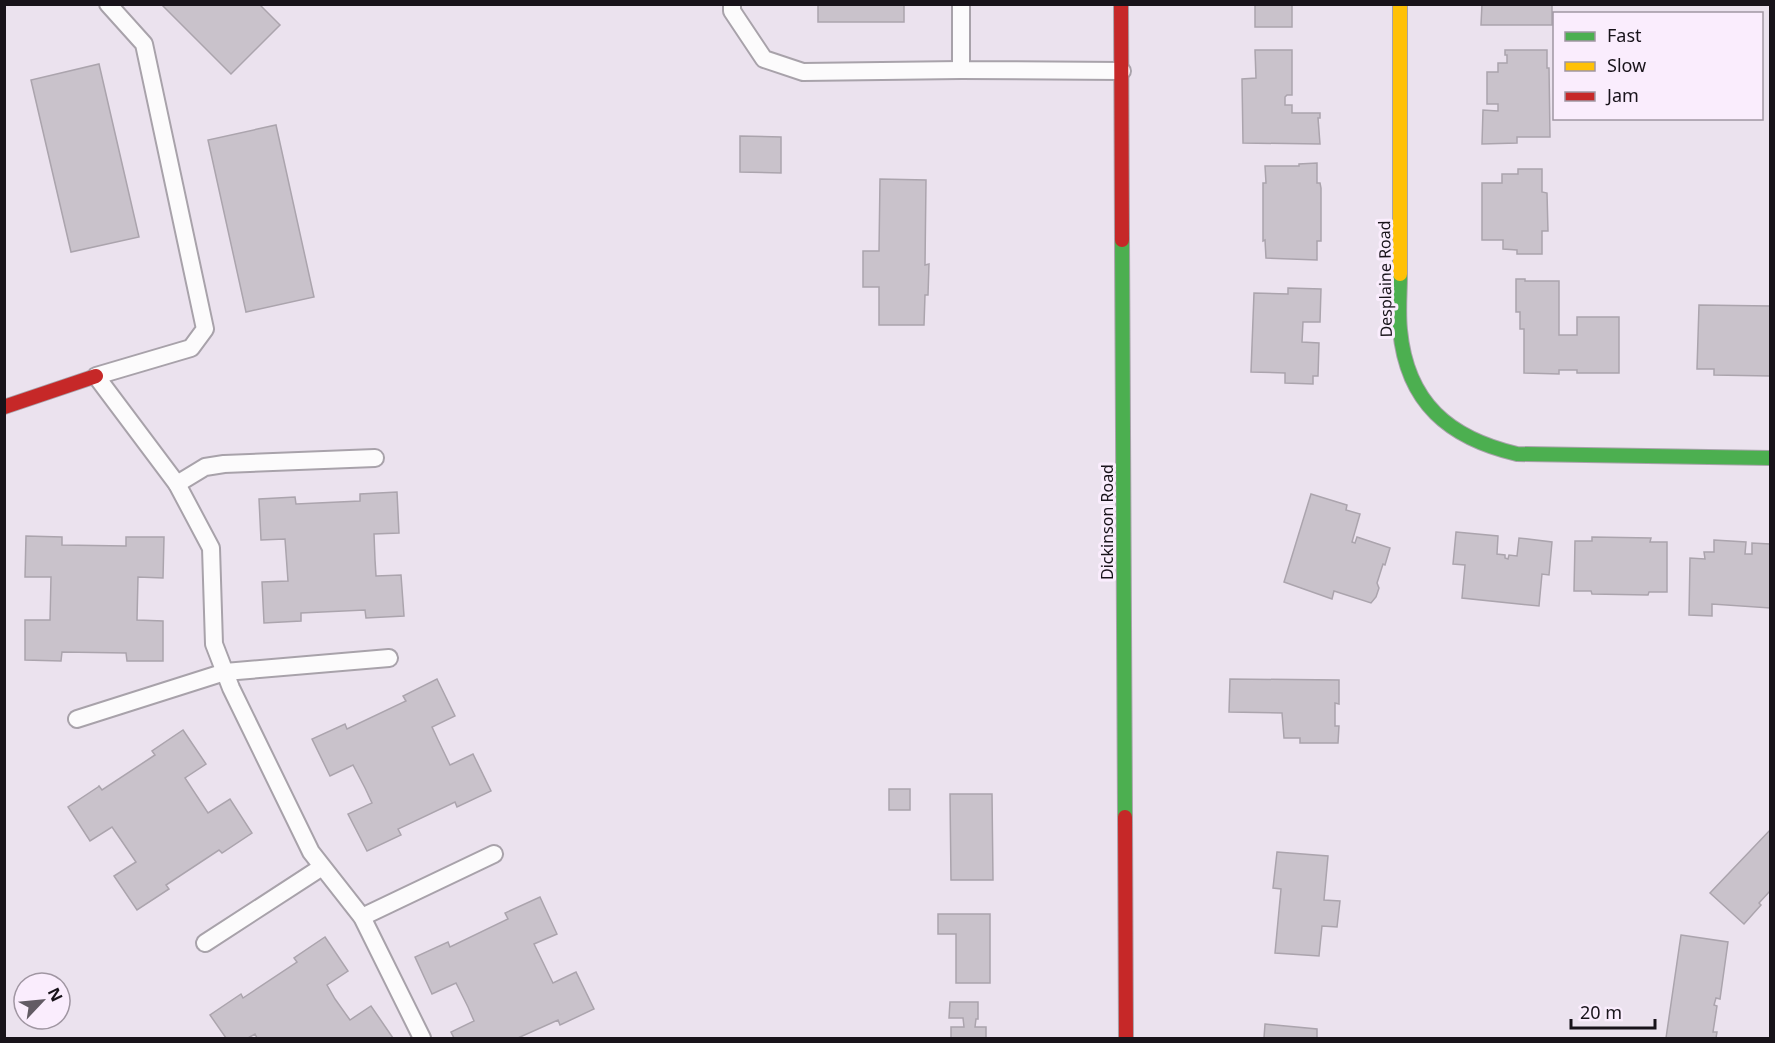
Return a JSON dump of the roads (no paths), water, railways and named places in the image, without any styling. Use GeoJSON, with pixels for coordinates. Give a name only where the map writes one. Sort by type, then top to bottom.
{"type":"FeatureCollection","features":[{"type":"Feature","properties":{"kind":"street","name":"Dickinson Road"},"geometry":{"type":"LineString","coordinates":[[1121,4],[1126,1038]]}},
{"type":"Feature","properties":{"kind":"street","name":"Desplaine Road"},"geometry":{"type":"LineString","coordinates":[[1400,4],[1400,329],[1406,363],[1416,389],[1435,414],[1459,434],[1491,449],[1516,454],[1770,458]]}},
{"type":"Feature","properties":{"kind":"street"},"geometry":{"type":"LineString","coordinates":[[4,407],[96,376]]}},
{"type":"Feature","properties":{"kind":"lane"},"geometry":{"type":"LineString","coordinates":[[108,4],[144,44],[205,329],[191,348],[96,376],[177,484],[211,548],[214,644],[231,688],[311,852],[362,917],[422,1038]]}},
{"type":"Feature","properties":{"kind":"lane"},"geometry":{"type":"LineString","coordinates":[[732,4],[732,11],[764,59],[803,72],[1122,71]]}},
{"type":"Feature","properties":{"kind":"lane"},"geometry":{"type":"LineString","coordinates":[[961,4],[961,70]]}},
{"type":"Feature","properties":{"kind":"lane"},"geometry":{"type":"LineString","coordinates":[[177,484],[205,467],[375,458]]}},
{"type":"Feature","properties":{"kind":"lane"},"geometry":{"type":"LineString","coordinates":[[77,719],[225,672],[389,658]]}},
{"type":"Feature","properties":{"kind":"lane"},"geometry":{"type":"LineString","coordinates":[[362,917],[494,854]]}},
{"type":"Feature","properties":{"kind":"lane"},"geometry":{"type":"LineString","coordinates":[[205,943],[322,867]]}}]}
